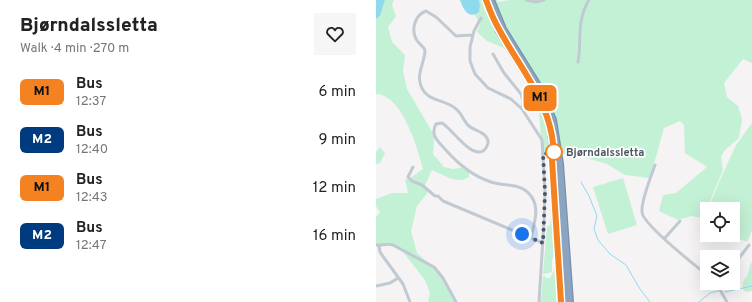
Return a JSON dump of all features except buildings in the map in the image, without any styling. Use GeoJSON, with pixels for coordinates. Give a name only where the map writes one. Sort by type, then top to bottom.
{"type":"FeatureCollection","features":[{"type":"Feature","properties":{"kind":"highway"},"geometry":{"type":"LineString","coordinates":[[486,0],[499,30],[537,92],[545,109],[549,123],[554,148],[564,302]]}},
{"type":"Feature","properties":{"kind":"highway"},"geometry":{"type":"LineString","coordinates":[[491,0],[503,29],[539,87],[552,120],[560,164],[571,302]]}},
{"type":"Feature","properties":{"kind":"street"},"geometry":{"type":"LineString","coordinates":[[526,0],[536,2],[544,0]]}},
{"type":"Feature","properties":{"kind":"street"},"geometry":{"type":"LineString","coordinates":[[578,62],[580,22],[588,0]]}},
{"type":"Feature","properties":{"kind":"street"},"geometry":{"type":"LineString","coordinates":[[472,35],[456,36],[433,14],[426,11],[419,16],[415,23],[415,36],[425,50],[420,81],[424,92],[435,100],[456,108],[470,126],[481,132],[488,140],[486,149],[481,152],[474,152],[448,128],[440,123],[437,123],[434,127],[434,135],[450,156],[472,172],[492,183],[520,187],[528,193],[534,202],[536,210],[531,238]]}},
{"type":"Feature","properties":{"kind":"street"},"geometry":{"type":"LineString","coordinates":[[481,18],[472,35],[470,57],[475,74],[488,88],[511,99],[522,109],[542,140],[545,192],[539,302]]}},
{"type":"Feature","properties":{"kind":"street"},"geometry":{"type":"LineString","coordinates":[[492,54],[504,73],[521,94],[524,102],[522,109]]}},
{"type":"Feature","properties":{"kind":"street"},"geometry":{"type":"LineString","coordinates":[[655,165],[642,215],[647,222],[700,270]]}},
{"type":"Feature","properties":{"kind":"street"},"geometry":{"type":"LineString","coordinates":[[413,167],[408,177],[412,181],[422,185],[443,201],[543,243]]}},
{"type":"Feature","properties":{"kind":"street"},"geometry":{"type":"LineString","coordinates":[[664,238],[680,221]]}},
{"type":"Feature","properties":{"kind":"street"},"geometry":{"type":"LineString","coordinates":[[410,302],[406,289],[380,252],[378,245],[393,245],[434,267],[443,278],[456,302]]}},
{"type":"Feature","properties":{"kind":"street"},"geometry":{"type":"LineString","coordinates":[[740,257],[749,245]]}},
{"type":"Feature","properties":{"kind":"street"},"geometry":{"type":"LineString","coordinates":[[376,286],[390,283],[398,278]]}},
{"type":"Feature","properties":{"kind":"street"},"geometry":{"type":"LineString","coordinates":[[721,290],[727,302]]}},
{"type":"Feature","properties":{"kind":"green space"},"geometry":{"type":"Polygon","coordinates":[[[385,0],[394,0],[392,5],[396,16],[388,27],[392,42],[405,55],[403,71],[407,89],[434,135],[433,154],[444,167],[453,169],[464,167],[469,170],[469,177],[455,180],[432,170],[424,187],[429,191],[417,206],[411,231],[417,253],[434,268],[443,280],[455,302],[428,302],[430,293],[425,280],[403,252],[394,246],[376,244],[376,217],[380,212],[376,206],[376,199],[392,193],[408,193],[405,180],[423,169],[413,136],[401,112],[394,103],[385,96],[376,94],[376,19],[380,16],[385,0]]]}},
{"type":"Feature","properties":{"kind":"green space"},"geometry":{"type":"Polygon","coordinates":[[[479,0],[497,0],[498,2],[510,0],[752,0],[752,63],[743,59],[724,83],[727,97],[738,106],[742,119],[739,138],[725,150],[721,157],[723,170],[710,202],[700,202],[700,218],[691,216],[678,220],[659,211],[663,195],[676,193],[707,167],[685,153],[684,125],[680,121],[664,128],[650,178],[625,175],[607,164],[587,158],[551,151],[542,156],[539,110],[533,93],[504,48],[487,41],[477,32],[480,24],[474,14],[476,14],[480,5],[479,0]]]}},
{"type":"Feature","properties":{"kind":"green space"},"geometry":{"type":"Polygon","coordinates":[[[752,123],[752,231],[747,242],[740,239],[740,202],[711,202],[736,145],[752,123]]]}},
{"type":"Feature","properties":{"kind":"green space"},"geometry":{"type":"Polygon","coordinates":[[[380,147],[385,153],[380,163],[376,164],[376,152],[380,147]]]}},
{"type":"Feature","properties":{"kind":"green space"},"geometry":{"type":"Polygon","coordinates":[[[623,178],[637,225],[608,234],[593,187],[623,178]]]}},
{"type":"Feature","properties":{"kind":"green space"},"geometry":{"type":"Polygon","coordinates":[[[553,201],[555,254],[552,260],[552,272],[543,274],[547,227],[550,225],[553,201]]]}},
{"type":"Feature","properties":{"kind":"green space"},"geometry":{"type":"Polygon","coordinates":[[[752,262],[752,291],[747,292],[743,290],[743,283],[747,277],[752,262]]]}},
{"type":"Feature","properties":{"kind":"green space"},"geometry":{"type":"Polygon","coordinates":[[[556,263],[560,302],[541,302],[543,276],[550,278],[554,270],[554,264],[556,263]]]}},
{"type":"Feature","properties":{"kind":"water"},"geometry":{"type":"Polygon","coordinates":[[[376,0],[385,0],[380,16],[376,19],[376,0]]]}},
{"type":"Feature","properties":{"kind":"water"},"geometry":{"type":"Polygon","coordinates":[[[460,0],[479,0],[479,12],[472,15],[469,14],[463,7],[460,0]]]}},
{"type":"Feature","properties":{"kind":"waterway"},"geometry":{"type":"LineString","coordinates":[[581,182],[589,196],[597,216],[594,229],[598,240],[610,254],[626,265],[640,289],[650,302]]}},
{"type":"Feature","properties":{"kind":"waterway"},"geometry":{"type":"LineString","coordinates":[[725,292],[752,286]]}},
{"type":"Feature","properties":{"kind":"waterway"},"geometry":{"type":"LineString","coordinates":[[699,302],[710,293],[718,291]]}},
{"type":"Feature","properties":{"kind":"bus line","name":"M1"},"geometry":{"type":"LineString","coordinates":[[486,0],[499,30],[534,86],[545,109],[550,127],[554,154],[552,160],[561,302]]}},
{"type":"Feature","properties":{"kind":"place","name":"Bjørndalssletta"},"geometry":{"type":"Point","coordinates":[554,152]}},
{"type":"Feature","properties":{"kind":"route"},"geometry":{"type":"LineString","coordinates":[[522,234],[543,243],[545,192],[543,154],[554,152]]}}]}
